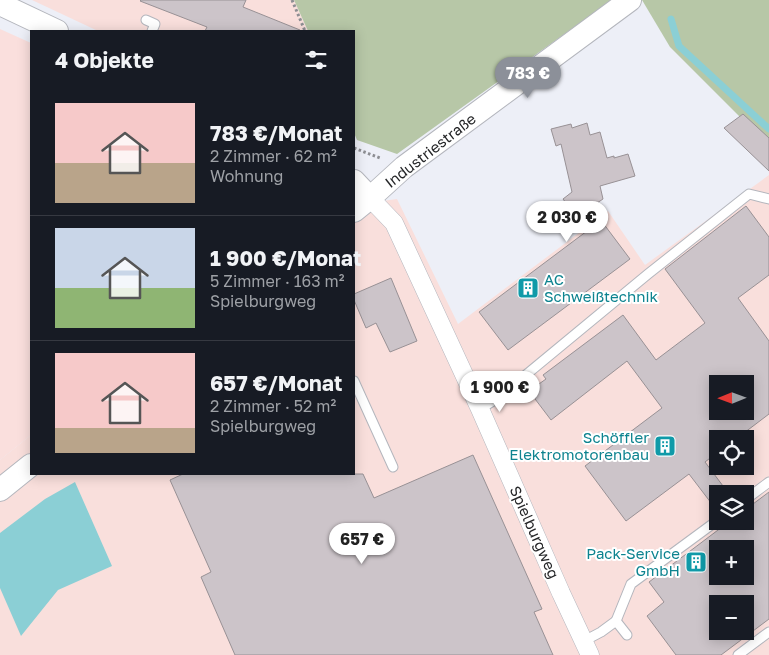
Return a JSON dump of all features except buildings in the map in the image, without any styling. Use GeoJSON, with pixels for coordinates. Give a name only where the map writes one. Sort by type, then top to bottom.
{"type":"FeatureCollection","features":[{"type":"Feature","properties":{"kind":"street","name":"Industriestraße"},"geometry":{"type":"LineString","coordinates":[[355,184],[362,205],[404,167],[630,0]]}},
{"type":"Feature","properties":{"kind":"street"},"geometry":{"type":"LineString","coordinates":[[0,4],[55,30]]}},
{"type":"Feature","properties":{"kind":"street","name":"Spielburgweg"},"geometry":{"type":"LineString","coordinates":[[362,205],[394,223],[587,648]]}},
{"type":"Feature","properties":{"kind":"street"},"geometry":{"type":"LineString","coordinates":[[0,490],[30,466]]}},
{"type":"Feature","properties":{"kind":"lane"},"geometry":{"type":"LineString","coordinates":[[480,409],[498,398],[648,274],[749,194],[769,199]]}},
{"type":"Feature","properties":{"kind":"lane"},"geometry":{"type":"LineString","coordinates":[[355,383],[393,467]]}},
{"type":"Feature","properties":{"kind":"lane"},"geometry":{"type":"LineString","coordinates":[[754,493],[769,482]]}},
{"type":"Feature","properties":{"kind":"lane"},"geometry":{"type":"LineString","coordinates":[[587,648],[601,632],[616,621],[631,584],[709,527]]}},
{"type":"Feature","properties":{"kind":"lane"},"geometry":{"type":"LineString","coordinates":[[616,621],[627,635]]}},
{"type":"Feature","properties":{"kind":"lane"},"geometry":{"type":"LineString","coordinates":[[738,655],[769,632]]}},
{"type":"Feature","properties":{"kind":"path"},"geometry":{"type":"LineString","coordinates":[[292,0],[305,30]]}},
{"type":"Feature","properties":{"kind":"shaded area"},"geometry":{"type":"Polygon","coordinates":[[[32,0],[294,0],[308,30],[96,30],[32,0]]]}},
{"type":"Feature","properties":{"kind":"shaded area"},"geometry":{"type":"Polygon","coordinates":[[[0,29],[30,43],[30,436],[0,460],[0,29]]]}},
{"type":"Feature","properties":{"kind":"shaded area"},"geometry":{"type":"Polygon","coordinates":[[[769,175],[769,655],[0,655],[0,460],[30,436],[30,475],[355,475],[355,205],[397,199],[458,324],[608,211],[645,265],[769,175]]]}},
{"type":"Feature","properties":{"kind":"green space"},"geometry":{"type":"Polygon","coordinates":[[[294,0],[612,0],[397,154],[357,140],[355,135],[355,30],[308,30],[294,0]]]}},
{"type":"Feature","properties":{"kind":"green space"},"geometry":{"type":"Polygon","coordinates":[[[642,0],[769,0],[769,146],[670,47],[642,0]]]}},
{"type":"Feature","properties":{"kind":"water"},"geometry":{"type":"Polygon","coordinates":[[[75,482],[112,566],[58,590],[21,636],[0,588],[0,533],[45,499],[75,482]]]}},
{"type":"Feature","properties":{"kind":"waterway"},"geometry":{"type":"LineString","coordinates":[[671,19],[679,46],[769,129]]}},
{"type":"Feature","properties":{"kind":"place","name":"AC Schweißtechnik"},"geometry":{"type":"Point","coordinates":[528,288]}},
{"type":"Feature","properties":{"kind":"place","name":"Schöffler Elektromotorenbau"},"geometry":{"type":"Point","coordinates":[665,446]}},
{"type":"Feature","properties":{"kind":"place","name":"Pack-Service GmbH"},"geometry":{"type":"Point","coordinates":[696,562]}}]}
